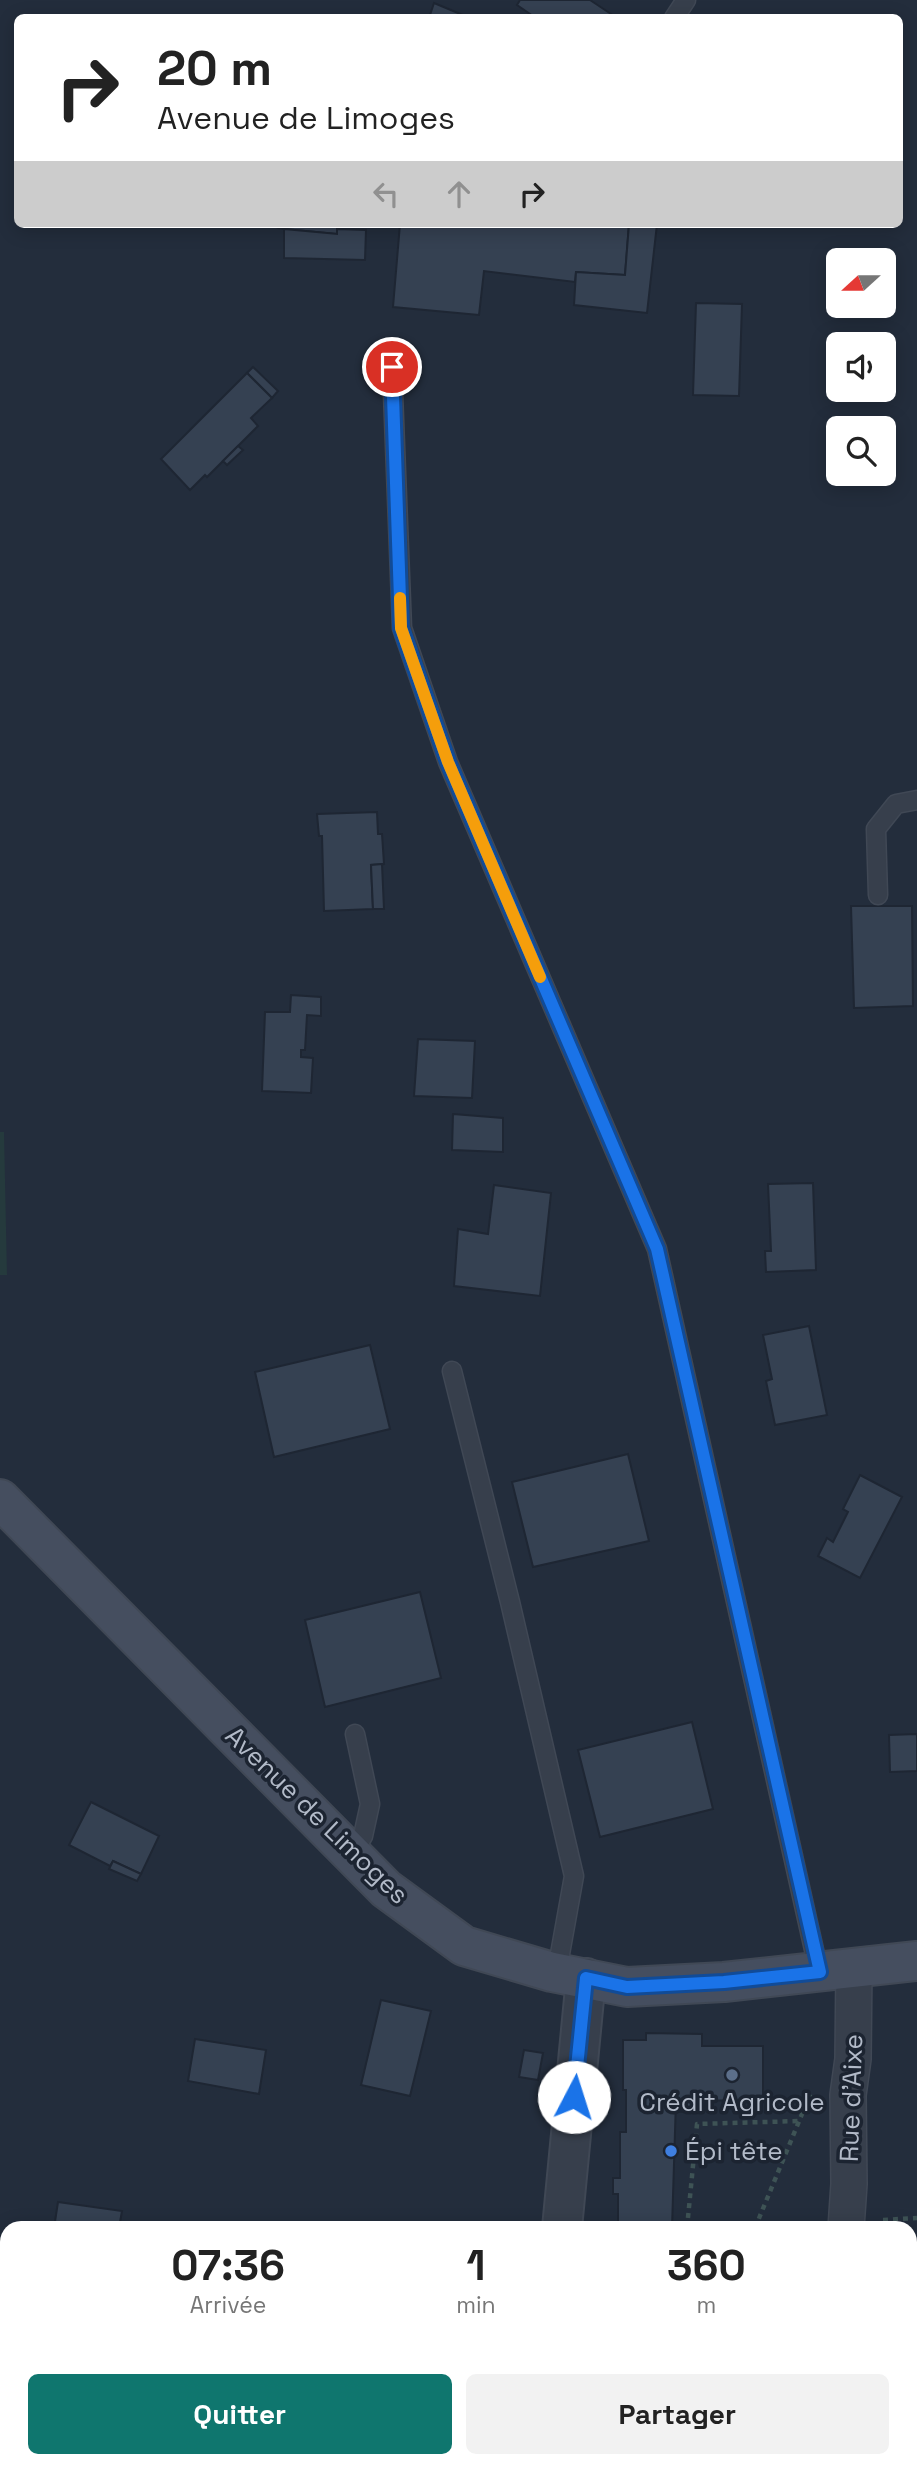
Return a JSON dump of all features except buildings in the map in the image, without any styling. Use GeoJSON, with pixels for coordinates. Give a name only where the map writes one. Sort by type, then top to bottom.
{"type":"FeatureCollection","features":[{"type":"Feature","properties":{"kind":"main road","name":"Avenue de Limoges"},"geometry":{"type":"LineString","coordinates":[[0,1499],[386,1889],[464,1946],[569,1975],[627,1987],[724,1982],[917,1961]]}},
{"type":"Feature","properties":{"kind":"street","name":"Rue d'Aixe"},"geometry":{"type":"LineString","coordinates":[[837,1970],[853,2059],[848,2095],[846,2221]]}},
{"type":"Feature","properties":{"kind":"street"},"geometry":{"type":"LineString","coordinates":[[562,2221],[569,1975]]}},
{"type":"Feature","properties":{"kind":"lane"},"geometry":{"type":"LineString","coordinates":[[392,367],[401,628],[448,762],[657,1249],[837,1970]]}},
{"type":"Feature","properties":{"kind":"lane"},"geometry":{"type":"LineString","coordinates":[[878,895],[876,829],[896,804],[917,800]]}},
{"type":"Feature","properties":{"kind":"lane"},"geometry":{"type":"LineString","coordinates":[[452,1371],[510,1602],[574,1877],[560,1954],[569,1975]]}},
{"type":"Feature","properties":{"kind":"lane"},"geometry":{"type":"LineString","coordinates":[[352,1854],[363,1836],[370,1804],[355,1734]]}},
{"type":"Feature","properties":{"kind":"path"},"geometry":{"type":"LineString","coordinates":[[758,2221],[809,2097],[848,2095]]}},
{"type":"Feature","properties":{"kind":"path"},"geometry":{"type":"LineString","coordinates":[[688,2221],[697,2124],[799,2121]]}},
{"type":"Feature","properties":{"kind":"path"},"geometry":{"type":"LineString","coordinates":[[883,2221],[917,2218]]}},
{"type":"Feature","properties":{"kind":"green space"},"geometry":{"type":"Polygon","coordinates":[[[0,1132],[4,1132],[7,1275],[0,1275],[0,1132]]]}},
{"type":"Feature","properties":{"kind":"slow traffic"},"geometry":{"type":"LineString","coordinates":[[400,598],[401,628],[448,762],[540,977]]}},
{"type":"Feature","properties":{"kind":"place","name":"Crédit Agricole"},"geometry":{"type":"Point","coordinates":[732,2075]}},
{"type":"Feature","properties":{"kind":"place","name":"Épi tête"},"geometry":{"type":"Point","coordinates":[671,2151]}},
{"type":"Feature","properties":{"kind":"route"},"geometry":{"type":"LineString","coordinates":[[392,367],[401,628],[448,762],[657,1249],[820,1972],[724,1982],[627,1987],[586,1978],[574,2097]]}}]}
